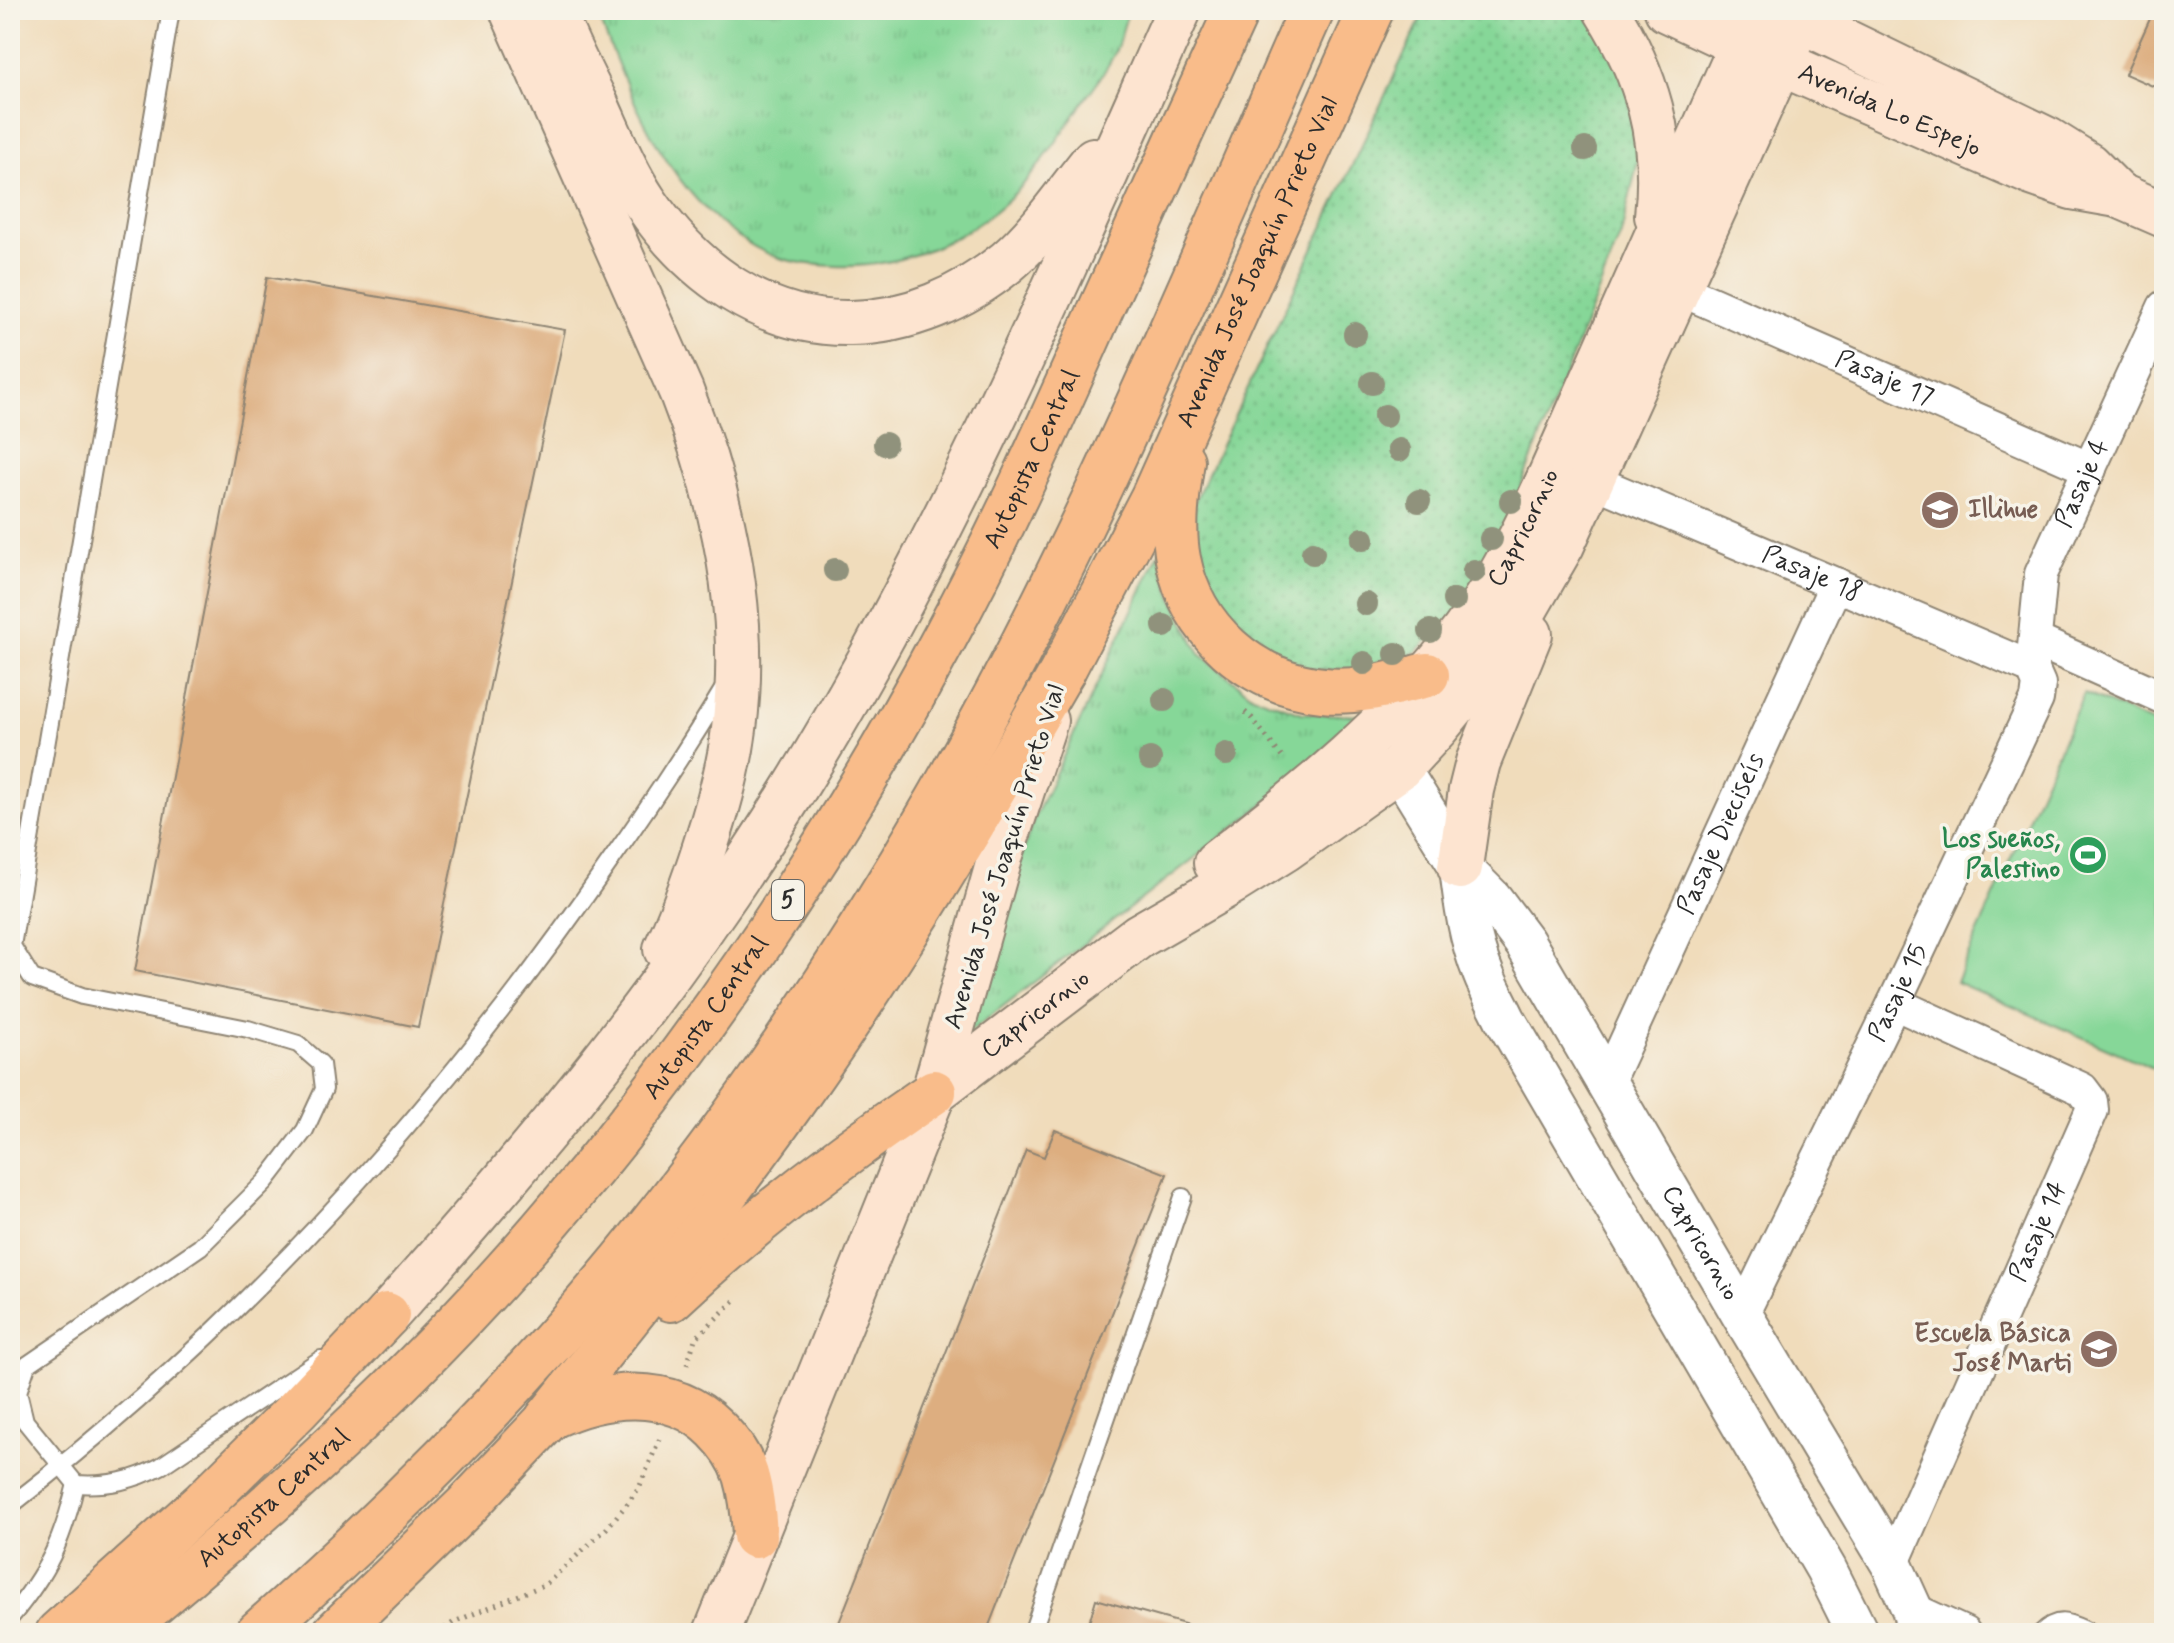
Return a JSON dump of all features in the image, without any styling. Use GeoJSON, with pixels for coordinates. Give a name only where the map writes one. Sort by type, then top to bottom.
{"type":"FeatureCollection","features":[{"type":"Feature","properties":{"kind":"main road"},"geometry":{"type":"LineString","coordinates":[[512,10],[701,442],[717,495],[734,594],[738,664],[734,729],[727,773],[695,878],[671,938],[610,1054]]}},
{"type":"Feature","properties":{"kind":"main road"},"geometry":{"type":"LineString","coordinates":[[553,10],[628,173],[663,227],[695,261],[728,288],[766,307],[809,320],[840,324],[871,323],[902,317],[974,285],[1007,262],[1033,236],[1103,148],[1145,86]]}},
{"type":"Feature","properties":{"kind":"main road"},"geometry":{"type":"LineString","coordinates":[[58,1633],[204,1502],[297,1410],[475,1218],[610,1054],[719,904],[784,805],[898,609],[960,488],[1179,10]]}},
{"type":"Feature","properties":{"kind":"main road","name":"Autopista Central"},"geometry":{"type":"LineString","coordinates":[[118,1633],[282,1493],[443,1337],[504,1272],[635,1114],[769,928],[831,835],[889,738],[999,534],[1237,10]]}},
{"type":"Feature","properties":{"kind":"main road"},"geometry":{"type":"LineString","coordinates":[[258,1633],[383,1518],[553,1341],[685,1181],[805,1013],[938,801],[1054,582],[1125,432],[1312,10]]}},
{"type":"Feature","properties":{"kind":"main road","name":"Avenida José Joaquín Prieto Vial"},"geometry":{"type":"LineString","coordinates":[[716,1633],[934,1092],[1000,857],[1063,670],[1130,545],[1371,10]]}},
{"type":"Feature","properties":{"kind":"main road"},"geometry":{"type":"LineString","coordinates":[[1606,10],[1625,41],[1651,109],[1658,159],[1658,201],[1653,244]]}},
{"type":"Feature","properties":{"kind":"main road","name":"Avenida Lo Espejo"},"geometry":{"type":"LineString","coordinates":[[1667,10],[1749,27],[1780,63],[2052,181],[2095,193],[2118,195],[2164,215]]}},
{"type":"Feature","properties":{"kind":"main road","name":"Capricornio"},"geometry":{"type":"LineString","coordinates":[[934,1092],[1139,936],[1285,849],[1399,768],[1489,663],[1524,611],[1562,545],[1780,63],[1795,13]]}},
{"type":"Feature","properties":{"kind":"main road","name":"Avenida Lo Espejo"},"geometry":{"type":"LineString","coordinates":[[1795,13],[2048,140],[2088,165],[2118,195]]}},
{"type":"Feature","properties":{"kind":"main road","name":"Capricornio"},"geometry":{"type":"LineString","coordinates":[[1139,936],[1203,873],[1329,774],[1382,723],[1427,675],[1483,603],[1528,524],[1749,27]]}},
{"type":"Feature","properties":{"kind":"main road"},"geometry":{"type":"LineString","coordinates":[[1191,413],[1180,476],[1175,531],[1185,584],[1195,608],[1210,630],[1250,666],[1299,686],[1325,691],[1352,690],[1427,675]]}},
{"type":"Feature","properties":{"kind":"main road"},"geometry":{"type":"LineString","coordinates":[[1460,867],[1478,762],[1545,596],[1562,545]]}},
{"type":"Feature","properties":{"kind":"main road"},"geometry":{"type":"LineString","coordinates":[[548,1418],[718,1203],[807,1083],[966,839],[1063,670]]}},
{"type":"Feature","properties":{"kind":"main road"},"geometry":{"type":"LineString","coordinates":[[1329,774],[1365,766],[1399,768],[1405,725],[1427,675]]}},
{"type":"Feature","properties":{"kind":"main road"},"geometry":{"type":"LineString","coordinates":[[335,1633],[465,1507],[548,1418],[715,1258],[849,1150],[934,1092]]}},
{"type":"Feature","properties":{"kind":"main road"},"geometry":{"type":"LineString","coordinates":[[548,1418],[588,1402],[633,1396],[656,1397],[693,1411],[709,1422],[737,1455],[750,1493],[755,1536]]}},
{"type":"Feature","properties":{"kind":"street","name":"Pasaje 17"},"geometry":{"type":"LineString","coordinates":[[1679,289],[2090,469]]}},
{"type":"Feature","properties":{"kind":"street","name":"Pasaje 4"},"geometry":{"type":"LineString","coordinates":[[2034,654],[2041,574],[2164,307]]}},
{"type":"Feature","properties":{"kind":"street","name":"Pasaje 18"},"geometry":{"type":"LineString","coordinates":[[1591,480],[1836,584],[2164,698]]}},
{"type":"Feature","properties":{"kind":"street","name":"Pasaje Dieciseís"},"geometry":{"type":"LineString","coordinates":[[1607,1083],[1836,584]]}},
{"type":"Feature","properties":{"kind":"street","name":"Pasaje 15"},"geometry":{"type":"LineString","coordinates":[[1742,1315],[2037,699],[2039,684],[2034,654]]}},
{"type":"Feature","properties":{"kind":"street","name":"Capricornio"},"geometry":{"type":"LineString","coordinates":[[1399,768],[1460,867],[1492,899],[1525,943],[1892,1565],[1916,1621]]}},
{"type":"Feature","properties":{"kind":"street","name":"Capricornio"},"geometry":{"type":"LineString","coordinates":[[1460,867],[1470,934],[1483,973],[1505,1019],[1826,1569],[1858,1633]]}},
{"type":"Feature","properties":{"kind":"street","name":"Pasaje 14"},"geometry":{"type":"LineString","coordinates":[[1892,1565],[2092,1110],[2091,1101],[2082,1089],[1894,1003]]}},
{"type":"Feature","properties":{"kind":"street"},"geometry":{"type":"LineString","coordinates":[[1826,1569],[1916,1621],[1964,1633]]}},
{"type":"Feature","properties":{"kind":"lane"},"geometry":{"type":"LineString","coordinates":[[171,10],[12,946],[32,978],[82,996],[248,1029],[298,1044],[321,1064],[324,1089],[305,1130],[266,1181],[200,1247],[27,1365],[18,1392],[25,1421],[76,1484],[98,1486],[120,1483],[161,1466],[387,1315]]}},
{"type":"Feature","properties":{"kind":"lane"},"geometry":{"type":"LineString","coordinates":[[10,1506],[61,1467],[148,1392],[231,1315],[374,1166],[514,995],[578,909],[693,738],[738,664]]}},
{"type":"Feature","properties":{"kind":"lane"},"geometry":{"type":"LineString","coordinates":[[1032,1633],[1183,1197]]}},
{"type":"Feature","properties":{"kind":"lane"},"geometry":{"type":"LineString","coordinates":[[10,1618],[48,1566],[69,1514],[76,1484]]}},
{"type":"Feature","properties":{"kind":"lane"},"geometry":{"type":"LineString","coordinates":[[2041,1633],[2051,1624],[2063,1622],[2092,1633]]}},
{"type":"Feature","properties":{"kind":"green space"},"geometry":{"type":"Polygon","coordinates":[[[596,10],[1129,10],[1116,50],[1103,74],[1042,161],[1000,206],[958,236],[911,256],[861,266],[835,266],[791,261],[767,253],[729,230],[704,208],[683,184],[648,129],[596,10]]]}},
{"type":"Feature","properties":{"kind":"green space"},"geometry":{"type":"Polygon","coordinates":[[[1425,10],[1584,10],[1622,63],[1640,152],[1621,234],[1501,536],[1468,601],[1416,652],[1363,674],[1291,667],[1239,634],[1209,600],[1193,551],[1194,503],[1425,10]]]}},
{"type":"Feature","properties":{"kind":"green space"},"geometry":{"type":"Polygon","coordinates":[[[1159,553],[1171,594],[1200,654],[1253,696],[1302,713],[1362,716],[1369,723],[962,1038],[1033,821],[1159,553]]]}},
{"type":"Feature","properties":{"kind":"green space","name":"Los sueños, Palestino"},"geometry":{"type":"Polygon","coordinates":[[[2084,693],[2164,728],[2164,1073],[1956,982],[2084,693]]]}},
{"type":"Feature","properties":{"kind":"building"},"geometry":{"type":"Polygon","coordinates":[[[2154,10],[2164,10],[2164,91],[2125,74],[2154,10]]]}},
{"type":"Feature","properties":{"kind":"building"},"geometry":{"type":"Polygon","coordinates":[[[267,277],[565,330],[418,1027],[135,971],[267,277]]]}},
{"type":"Feature","properties":{"kind":"building"},"geometry":{"type":"Polygon","coordinates":[[[1055,1130],[1167,1174],[986,1633],[835,1633],[1026,1150],[1044,1157],[1055,1130]]]}},
{"type":"Feature","properties":{"kind":"building"},"geometry":{"type":"Polygon","coordinates":[[[1096,1599],[1213,1632],[1086,1633],[1096,1599]]]}},
{"type":"Feature","properties":{"kind":"place","name":"Illihue"},"geometry":{"type":"Point","coordinates":[1940,510]}},
{"type":"Feature","properties":{"kind":"place","name":"Los sueños, Palestino"},"geometry":{"type":"Point","coordinates":[2088,855]}},
{"type":"Feature","properties":{"kind":"place","name":"Escuela Básica José Marti"},"geometry":{"type":"Point","coordinates":[2099,1349]}}]}
